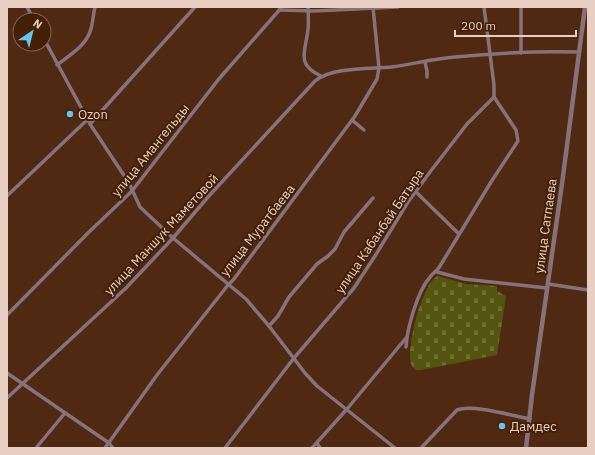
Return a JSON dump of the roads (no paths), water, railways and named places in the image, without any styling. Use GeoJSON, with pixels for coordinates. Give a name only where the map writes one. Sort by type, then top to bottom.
{"type":"FeatureCollection","features":[{"type":"Feature","properties":{"kind":"street"},"geometry":{"type":"LineString","coordinates":[[57,65],[79,48],[86,39],[90,31],[95,7]]}},
{"type":"Feature","properties":{"kind":"street"},"geometry":{"type":"LineString","coordinates":[[90,124],[195,7]]}},
{"type":"Feature","properties":{"kind":"street"},"geometry":{"type":"LineString","coordinates":[[281,8],[398,7]]}},
{"type":"Feature","properties":{"kind":"street"},"geometry":{"type":"LineString","coordinates":[[406,347],[406,338],[418,299],[429,278],[436,272],[518,141],[516,130],[494,97],[494,85],[484,7]]}},
{"type":"Feature","properties":{"kind":"street"},"geometry":{"type":"LineString","coordinates":[[521,7],[521,53]]}},
{"type":"Feature","properties":{"kind":"street","name":"улица Сатпаева"},"geometry":{"type":"LineString","coordinates":[[526,448],[586,7]]}},
{"type":"Feature","properties":{"kind":"street","name":"улица Амангельды"},"geometry":{"type":"LineString","coordinates":[[7,315],[132,191],[218,80],[281,8]]}},
{"type":"Feature","properties":{"kind":"street"},"geometry":{"type":"LineString","coordinates":[[308,8],[308,29],[303,55],[309,69],[321,76],[353,70],[379,68],[454,57],[489,54],[579,52]]}},
{"type":"Feature","properties":{"kind":"street","name":"улица Муратбаева"},"geometry":{"type":"LineString","coordinates":[[105,448],[157,375],[234,279],[352,120],[377,79],[379,68],[373,8]]}},
{"type":"Feature","properties":{"kind":"street"},"geometry":{"type":"LineString","coordinates":[[50,52],[90,124],[129,183],[140,207],[173,238],[246,299],[269,326],[307,376],[317,386],[395,448]]}},
{"type":"Feature","properties":{"kind":"street"},"geometry":{"type":"LineString","coordinates":[[425,62],[427,77]]}},
{"type":"Feature","properties":{"kind":"street","name":"улица Маншук Маметовой"},"geometry":{"type":"LineString","coordinates":[[7,398],[110,304],[173,238],[208,197],[292,105],[321,76]]}},
{"type":"Feature","properties":{"kind":"street","name":"улица Кабанбай Батыра"},"geometry":{"type":"LineString","coordinates":[[225,448],[294,358],[354,288],[376,256],[395,222],[416,192],[467,124],[494,97]]}},
{"type":"Feature","properties":{"kind":"street"},"geometry":{"type":"LineString","coordinates":[[7,196],[88,119]]}},
{"type":"Feature","properties":{"kind":"street"},"geometry":{"type":"LineString","coordinates":[[352,120],[364,130]]}},
{"type":"Feature","properties":{"kind":"street"},"geometry":{"type":"LineString","coordinates":[[416,192],[459,234]]}},
{"type":"Feature","properties":{"kind":"street"},"geometry":{"type":"LineString","coordinates":[[269,326],[278,316],[289,297],[317,264],[328,256],[344,232],[373,198]]}},
{"type":"Feature","properties":{"kind":"street"},"geometry":{"type":"LineString","coordinates":[[436,272],[464,279],[588,290]]}},
{"type":"Feature","properties":{"kind":"street"},"geometry":{"type":"LineString","coordinates":[[312,448],[347,409],[406,338]]}},
{"type":"Feature","properties":{"kind":"street"},"geometry":{"type":"LineString","coordinates":[[7,373],[109,443],[113,448]]}},
{"type":"Feature","properties":{"kind":"street"},"geometry":{"type":"LineString","coordinates":[[421,448],[457,410],[461,408],[474,408],[530,419]]}},
{"type":"Feature","properties":{"kind":"street"},"geometry":{"type":"LineString","coordinates":[[36,448],[64,413]]}},
{"type":"Feature","properties":{"kind":"street"},"geometry":{"type":"LineString","coordinates":[[316,443],[320,448]]}},
{"type":"Feature","properties":{"kind":"place","name":"Ozon"},"geometry":{"type":"Point","coordinates":[70,114]}},
{"type":"Feature","properties":{"kind":"place","name":"Дамдес"},"geometry":{"type":"Point","coordinates":[502,426]}}]}
